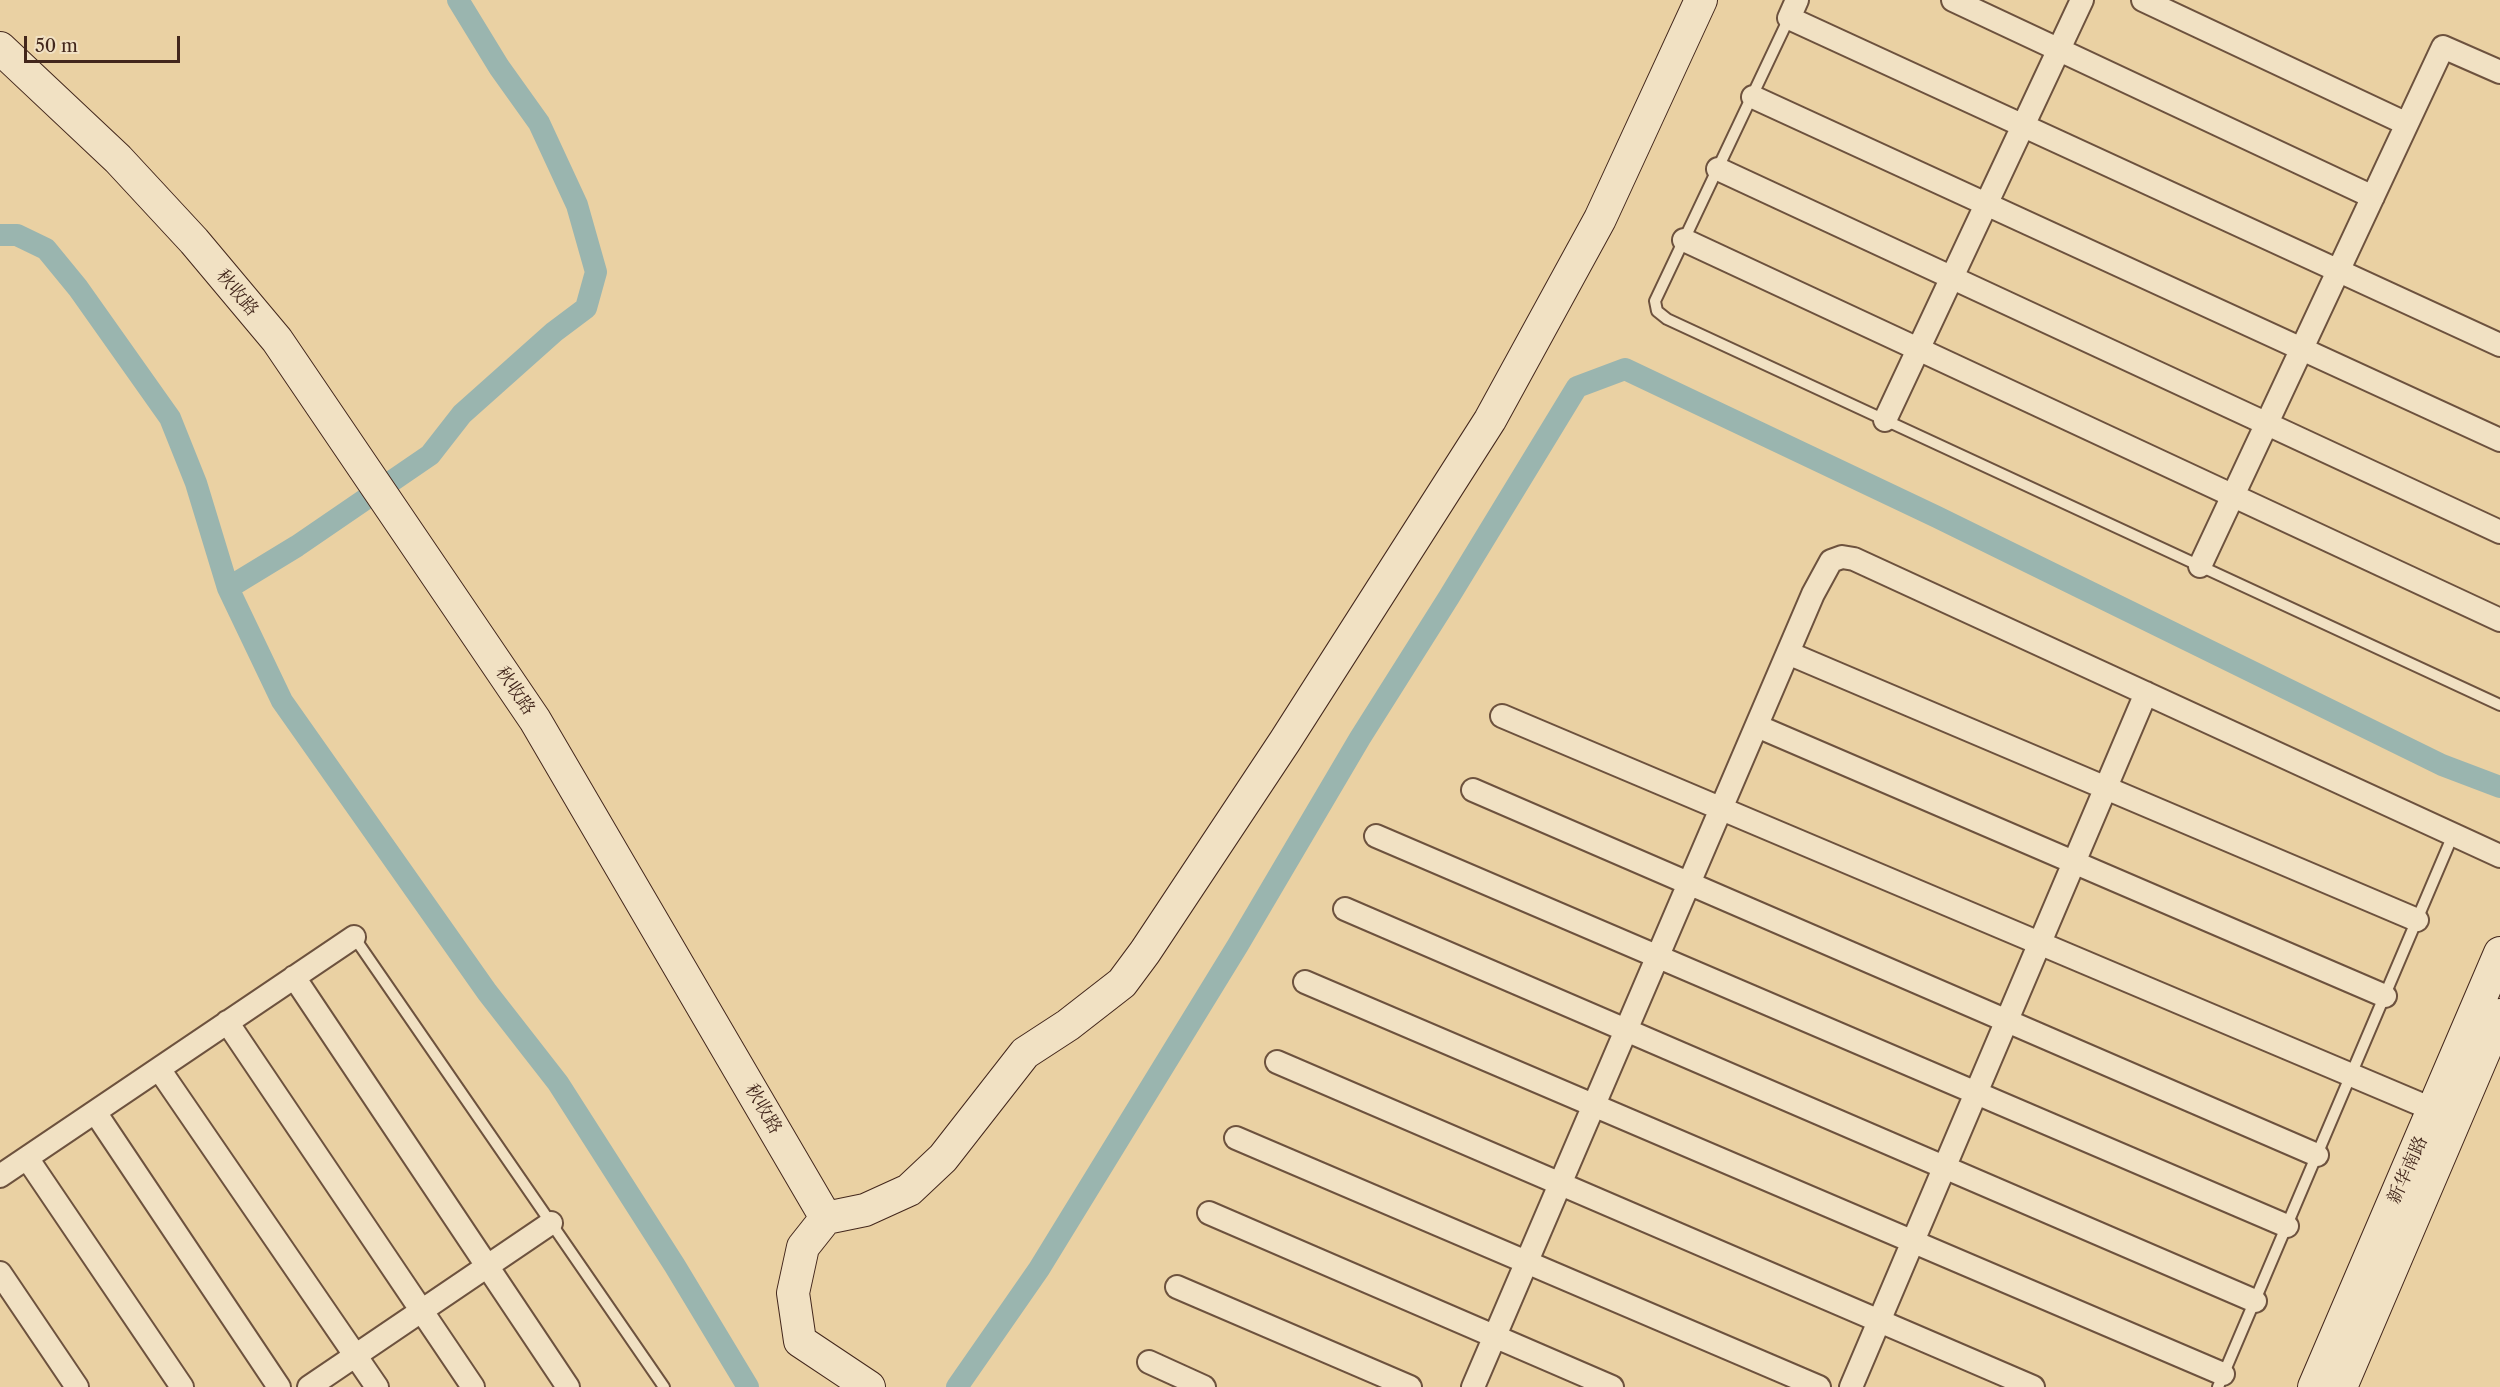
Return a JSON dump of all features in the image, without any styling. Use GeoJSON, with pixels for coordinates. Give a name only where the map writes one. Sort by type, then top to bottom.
{"type":"FeatureCollection","features":[{"type":"Feature","properties":{"kind":"street"},"geometry":{"type":"LineString","coordinates":[[853,1384],[800,1341],[793,1293],[803,1247],[826,1218],[865,1210],[909,1190],[943,1158],[1026,1053],[1068,1025],[1122,983],[1145,952],[1291,731],[1490,420],[1600,219],[1701,0]]}},
{"type":"Feature","properties":{"kind":"street"},"geometry":{"type":"LineString","coordinates":[[1953,0],[2373,197]]}},
{"type":"Feature","properties":{"kind":"street"},"geometry":{"type":"LineString","coordinates":[[1885,420],[2082,0]]}},
{"type":"Feature","properties":{"kind":"street"},"geometry":{"type":"LineString","coordinates":[[2143,0],[2407,124]]}},
{"type":"Feature","properties":{"kind":"street"},"geometry":{"type":"LineString","coordinates":[[1793,9],[2023,125],[2500,345]]}},
{"type":"Feature","properties":{"kind":"street"},"geometry":{"type":"LineString","coordinates":[[2200,566],[2443,47],[2500,72]]}},
{"type":"Feature","properties":{"kind":"street","name":"秋收路"},"geometry":{"type":"LineString","coordinates":[[0,48],[118,159],[194,241],[277,340],[535,720],[826,1218]]}},
{"type":"Feature","properties":{"kind":"street"},"geometry":{"type":"LineString","coordinates":[[1753,97],[2500,440]]}},
{"type":"Feature","properties":{"kind":"street"},"geometry":{"type":"LineString","coordinates":[[1718,169],[2500,532]]}},
{"type":"Feature","properties":{"kind":"street"},"geometry":{"type":"LineString","coordinates":[[1684,240],[2500,620]]}},
{"type":"Feature","properties":{"kind":"street"},"geometry":{"type":"LineString","coordinates":[[1473,1387],[1788,653],[1822,576],[1831,561],[1842,556],[1854,559],[2500,856]]}},
{"type":"Feature","properties":{"kind":"street"},"geometry":{"type":"LineString","coordinates":[[1788,653],[2417,920]]}},
{"type":"Feature","properties":{"kind":"street"},"geometry":{"type":"LineString","coordinates":[[1851,1387],[2146,693]]}},
{"type":"Feature","properties":{"kind":"street"},"geometry":{"type":"LineString","coordinates":[[1502,716],[2445,1115]]}},
{"type":"Feature","properties":{"kind":"street"},"geometry":{"type":"LineString","coordinates":[[1757,726],[2385,996]]}},
{"type":"Feature","properties":{"kind":"street"},"geometry":{"type":"LineString","coordinates":[[1473,790],[2317,1155]]}},
{"type":"Feature","properties":{"kind":"street"},"geometry":{"type":"LineString","coordinates":[[1376,836],[2287,1226]]}},
{"type":"Feature","properties":{"kind":"street"},"geometry":{"type":"LineString","coordinates":[[1345,909],[2255,1301]]}},
{"type":"Feature","properties":{"kind":"street"},"geometry":{"type":"LineString","coordinates":[[0,1176],[354,937]]}},
{"type":"Feature","properties":{"kind":"street","name":"新华南路"},"geometry":{"type":"LineString","coordinates":[[2341,1387],[2445,1115],[2500,953]]}},
{"type":"Feature","properties":{"kind":"street"},"geometry":{"type":"LineString","coordinates":[[294,977],[568,1387]]}},
{"type":"Feature","properties":{"kind":"street"},"geometry":{"type":"LineString","coordinates":[[1305,982],[1913,1242],[2221,1380]]}},
{"type":"Feature","properties":{"kind":"street","name":"新华南路"},"geometry":{"type":"LineString","coordinates":[[2314,1387],[2445,1115],[2500,1015]]}},
{"type":"Feature","properties":{"kind":"street"},"geometry":{"type":"LineString","coordinates":[[227,1022],[473,1387]]}},
{"type":"Feature","properties":{"kind":"street"},"geometry":{"type":"LineString","coordinates":[[1277,1062],[2033,1387]]}},
{"type":"Feature","properties":{"kind":"street"},"geometry":{"type":"LineString","coordinates":[[159,1069],[377,1387]]}},
{"type":"Feature","properties":{"kind":"street"},"geometry":{"type":"LineString","coordinates":[[95,1112],[279,1387]]}},
{"type":"Feature","properties":{"kind":"street"},"geometry":{"type":"LineString","coordinates":[[1236,1138],[1819,1387]]}},
{"type":"Feature","properties":{"kind":"street"},"geometry":{"type":"LineString","coordinates":[[27,1158],[182,1387]]}},
{"type":"Feature","properties":{"kind":"street"},"geometry":{"type":"LineString","coordinates":[[1209,1213],[1612,1387]]}},
{"type":"Feature","properties":{"kind":"street"},"geometry":{"type":"LineString","coordinates":[[309,1387],[551,1223]]}},
{"type":"Feature","properties":{"kind":"street"},"geometry":{"type":"LineString","coordinates":[[0,1273],[76,1387]]}},
{"type":"Feature","properties":{"kind":"street"},"geometry":{"type":"LineString","coordinates":[[1177,1287],[1410,1387]]}},
{"type":"Feature","properties":{"kind":"street"},"geometry":{"type":"LineString","coordinates":[[1149,1362],[1204,1387]]}},
{"type":"Feature","properties":{"kind":"lane"},"geometry":{"type":"LineString","coordinates":[[1793,9],[1655,301],[1657,311],[1667,319],[2500,705]]}},
{"type":"Feature","properties":{"kind":"lane"},"geometry":{"type":"LineString","coordinates":[[2221,1380],[2453,835]]}},
{"type":"Feature","properties":{"kind":"lane"},"geometry":{"type":"LineString","coordinates":[[354,937],[664,1387]]}},
{"type":"Feature","properties":{"kind":"waterway"},"geometry":{"type":"LineString","coordinates":[[228,588],[297,546],[430,455],[462,414],[554,332],[586,308],[596,272],[577,205],[539,123],[499,67],[458,0]]}},
{"type":"Feature","properties":{"kind":"waterway"},"geometry":{"type":"LineString","coordinates":[[0,235],[17,235],[46,249],[78,288],[170,418],[196,483],[228,588],[282,701],[487,992],[558,1083],[675,1266],[748,1387]]}},
{"type":"Feature","properties":{"kind":"waterway"},"geometry":{"type":"LineString","coordinates":[[957,1387],[1039,1269],[1238,945],[1360,738],[1577,387],[1625,369],[1937,517],[2442,765],[2500,787]]}}]}
